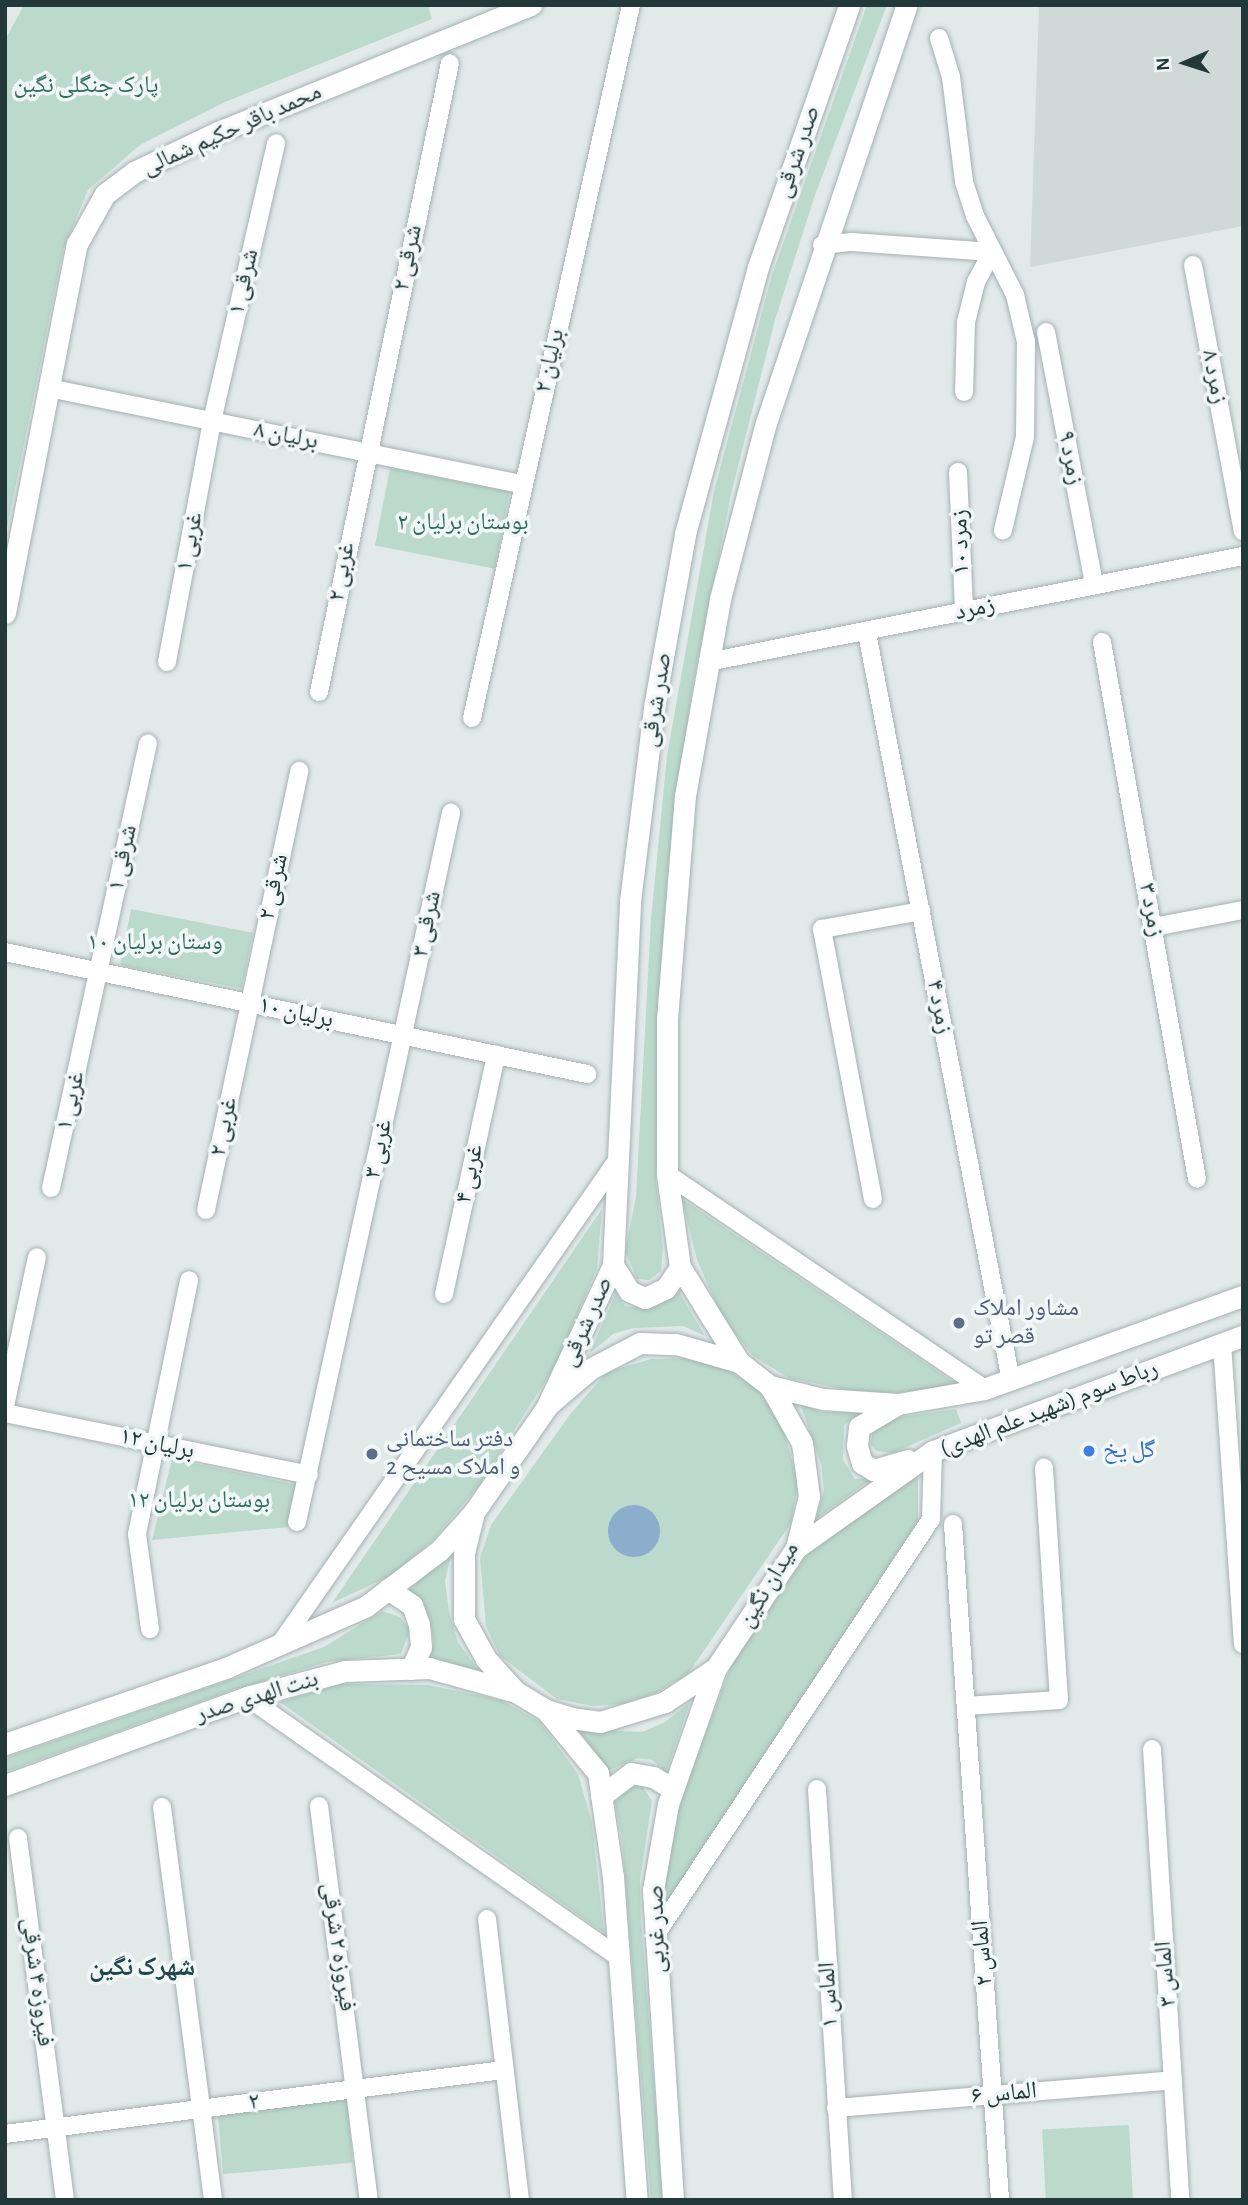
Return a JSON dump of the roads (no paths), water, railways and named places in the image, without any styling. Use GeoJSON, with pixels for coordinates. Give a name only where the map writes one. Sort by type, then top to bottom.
{"type":"FeatureCollection","features":[{"type":"Feature","properties":{"kind":"street","name":"محمد باقر حکیم شمالی"},"geometry":{"type":"LineString","coordinates":[[5,613],[77,244],[105,194],[134,173],[218,132],[531,5]]}},
{"type":"Feature","properties":{"kind":"street","name":"برلیان ۲"},"geometry":{"type":"LineString","coordinates":[[472,718],[522,484],[631,5]]}},
{"type":"Feature","properties":{"kind":"street","name":"صدر شرقی"},"geometry":{"type":"LineString","coordinates":[[548,1405],[613,1265],[630,901],[654,707],[685,534],[758,267],[849,5]]}},
{"type":"Feature","properties":{"kind":"street","name":"صدر شرقی"},"geometry":{"type":"LineString","coordinates":[[739,1362],[680,1267],[667,1174],[669,991],[685,796],[720,598],[766,423],[822,245],[907,5]]}},
{"type":"Feature","properties":{"kind":"street"},"geometry":{"type":"LineString","coordinates":[[939,38],[951,77],[964,182],[992,252],[1015,295],[1026,342],[1025,437],[1003,530]]}},
{"type":"Feature","properties":{"kind":"street","name":"۲ شرقی"},"geometry":{"type":"LineString","coordinates":[[366,453],[450,63]]}},
{"type":"Feature","properties":{"kind":"street","name":"۱ شرقی"},"geometry":{"type":"LineString","coordinates":[[212,421],[276,143]]}},
{"type":"Feature","properties":{"kind":"street"},"geometry":{"type":"LineString","coordinates":[[822,245],[852,242],[992,252]]}},
{"type":"Feature","properties":{"kind":"street"},"geometry":{"type":"LineString","coordinates":[[964,392],[966,322],[976,282],[992,252]]}},
{"type":"Feature","properties":{"kind":"street","name":"زمرد ۸"},"geometry":{"type":"LineString","coordinates":[[1192,265],[1243,531]]}},
{"type":"Feature","properties":{"kind":"street","name":"زمرد ۹"},"geometry":{"type":"LineString","coordinates":[[1046,332],[1094,584]]}},
{"type":"Feature","properties":{"kind":"street","name":"برلیان ۸"},"geometry":{"type":"LineString","coordinates":[[49,388],[522,484]]}},
{"type":"Feature","properties":{"kind":"street","name":"۱ غربی"},"geometry":{"type":"LineString","coordinates":[[167,662],[212,421]]}},
{"type":"Feature","properties":{"kind":"street","name":"۲ غربی"},"geometry":{"type":"LineString","coordinates":[[318,692],[366,453]]}},
{"type":"Feature","properties":{"kind":"street","name":"زمرد ۱۰"},"geometry":{"type":"LineString","coordinates":[[958,472],[964,612]]}},
{"type":"Feature","properties":{"kind":"street","name":"زمرد"},"geometry":{"type":"LineString","coordinates":[[708,662],[867,633],[1094,584],[1243,556]]}},
{"type":"Feature","properties":{"kind":"street","name":"زمرد ۴"},"geometry":{"type":"LineString","coordinates":[[867,633],[1011,1381]]}},
{"type":"Feature","properties":{"kind":"street","name":"زمرد ۳"},"geometry":{"type":"LineString","coordinates":[[1102,642],[1197,1179]]}},
{"type":"Feature","properties":{"kind":"street","name":"۱ شرقی"},"geometry":{"type":"LineString","coordinates":[[99,972],[148,743]]}},
{"type":"Feature","properties":{"kind":"street","name":"۲ شرقی"},"geometry":{"type":"LineString","coordinates":[[250,1004],[299,771]]}},
{"type":"Feature","properties":{"kind":"street","name":"۳ شرقی"},"geometry":{"type":"LineString","coordinates":[[404,1036],[451,813]]}},
{"type":"Feature","properties":{"kind":"street"},"geometry":{"type":"LineString","coordinates":[[1154,927],[1243,910]]}},
{"type":"Feature","properties":{"kind":"street"},"geometry":{"type":"LineString","coordinates":[[873,1199],[822,929],[921,911]]}},
{"type":"Feature","properties":{"kind":"street","name":"برلیان ۱۰"},"geometry":{"type":"LineString","coordinates":[[5,952],[587,1074]]}},
{"type":"Feature","properties":{"kind":"street","name":"۱ غربی"},"geometry":{"type":"LineString","coordinates":[[51,1188],[99,972]]}},
{"type":"Feature","properties":{"kind":"street","name":"۲ غربی"},"geometry":{"type":"LineString","coordinates":[[206,1210],[250,1004]]}},
{"type":"Feature","properties":{"kind":"street","name":"۳ غربی"},"geometry":{"type":"LineString","coordinates":[[309,1475],[404,1036]]}},
{"type":"Feature","properties":{"kind":"street","name":"۴ غربی"},"geometry":{"type":"LineString","coordinates":[[444,1294],[496,1055]]}},
{"type":"Feature","properties":{"kind":"street"},"geometry":{"type":"LineString","coordinates":[[278,1647],[618,1159]]}},
{"type":"Feature","properties":{"kind":"street"},"geometry":{"type":"LineString","coordinates":[[667,1174],[984,1390]]}},
{"type":"Feature","properties":{"kind":"street"},"geometry":{"type":"LineString","coordinates":[[5,1406],[37,1257]]}},
{"type":"Feature","properties":{"kind":"street"},"geometry":{"type":"LineString","coordinates":[[613,1265],[629,1291],[645,1298],[666,1288],[680,1267]]}},
{"type":"Feature","properties":{"kind":"street"},"geometry":{"type":"LineString","coordinates":[[150,1629],[137,1534],[189,1280]]}},
{"type":"Feature","properties":{"kind":"street","name":"رباط سوم (شهید علم الهدی)"},"geometry":{"type":"LineString","coordinates":[[770,1385],[823,1399],[898,1405],[984,1390],[1243,1296]]}},
{"type":"Feature","properties":{"kind":"street","name":"رباط سوم (شهید علم الهدی)"},"geometry":{"type":"LineString","coordinates":[[796,1548],[933,1451],[1243,1336]]}},
{"type":"Feature","properties":{"kind":"street","name":"میدان نگین"},"geometry":{"type":"LineString","coordinates":[[640,1343],[676,1344],[739,1362],[770,1385],[802,1443],[807,1462],[809,1496],[796,1548],[716,1668],[665,1702],[614,1718],[572,1718],[546,1710],[516,1692],[486,1659],[464,1619],[464,1553],[474,1512],[548,1405],[590,1369],[640,1343]]}},
{"type":"Feature","properties":{"kind":"street"},"geometry":{"type":"LineString","coordinates":[[1223,1344],[1243,1644]]}},
{"type":"Feature","properties":{"kind":"street"},"geometry":{"type":"LineString","coordinates":[[655,1936],[931,1519],[933,1451],[885,1469],[873,1469],[862,1463],[859,1427],[898,1405]]}},
{"type":"Feature","properties":{"kind":"street","name":"برلیان ۱۲"},"geometry":{"type":"LineString","coordinates":[[5,1413],[309,1475]]}},
{"type":"Feature","properties":{"kind":"street"},"geometry":{"type":"LineString","coordinates":[[966,1706],[1059,1700],[1044,1467]]}},
{"type":"Feature","properties":{"kind":"street"},"geometry":{"type":"LineString","coordinates":[[297,1522],[309,1475]]}},
{"type":"Feature","properties":{"kind":"street","name":"بنت الهدی صدر"},"geometry":{"type":"LineString","coordinates":[[5,1744],[278,1647],[365,1607],[440,1550],[474,1512]]}},
{"type":"Feature","properties":{"kind":"street","name":"الماس ۲"},"geometry":{"type":"LineString","coordinates":[[953,1524],[999,2200]]}},
{"type":"Feature","properties":{"kind":"street"},"geometry":{"type":"LineString","coordinates":[[388,1589],[412,1605],[419,1624],[421,1647],[411,1669]]}},
{"type":"Feature","properties":{"kind":"street","name":"بنت الهدی صدر"},"geometry":{"type":"LineString","coordinates":[[5,1785],[247,1697],[345,1671],[429,1668],[516,1692]]}},
{"type":"Feature","properties":{"kind":"street","name":"صدر غربی"},"geometry":{"type":"LineString","coordinates":[[673,2200],[653,1890],[673,1789],[716,1668]]}},
{"type":"Feature","properties":{"kind":"street"},"geometry":{"type":"LineString","coordinates":[[247,1697],[620,1958]]}},
{"type":"Feature","properties":{"kind":"street","name":"صدر غربی"},"geometry":{"type":"LineString","coordinates":[[546,1710],[598,1773],[620,1958],[637,2200]]}},
{"type":"Feature","properties":{"kind":"street","name":"الماس ۳"},"geometry":{"type":"LineString","coordinates":[[1152,1749],[1180,2200]]}},
{"type":"Feature","properties":{"kind":"street"},"geometry":{"type":"LineString","coordinates":[[601,1796],[631,1773],[653,1777],[673,1789]]}},
{"type":"Feature","properties":{"kind":"street","name":"الماس ۱"},"geometry":{"type":"LineString","coordinates":[[817,1789],[843,2200]]}},
{"type":"Feature","properties":{"kind":"street","name":"فیروزه ۲ شرقی"},"geometry":{"type":"LineString","coordinates":[[319,1806],[357,2088],[369,2200]]}},
{"type":"Feature","properties":{"kind":"street"},"geometry":{"type":"LineString","coordinates":[[162,1807],[213,2200]]}},
{"type":"Feature","properties":{"kind":"street","name":"فیروزه ۴ شرقی"},"geometry":{"type":"LineString","coordinates":[[18,1838],[65,2200]]}},
{"type":"Feature","properties":{"kind":"street"},"geometry":{"type":"LineString","coordinates":[[487,1919],[520,2200]]}},
{"type":"Feature","properties":{"kind":"street","name":"۲"},"geometry":{"type":"LineString","coordinates":[[5,2134],[503,2070]]}},
{"type":"Feature","properties":{"kind":"street","name":"الماس ۶"},"geometry":{"type":"LineString","coordinates":[[836,2108],[1172,2080]]}},
{"type":"Feature","properties":{"kind":"water"},"geometry":{"type":"Polygon","coordinates":[[[634,1505],[653,1512],[660,1531],[653,1550],[634,1557],[615,1550],[608,1531],[615,1512],[634,1505]]]}},
{"type":"Feature","properties":{"kind":"place","name":"مشاور املاک قصر تو"},"geometry":{"type":"Point","coordinates":[959,1323]}},
{"type":"Feature","properties":{"kind":"place","name":"گل یخ"},"geometry":{"type":"Point","coordinates":[1089,1451]}},
{"type":"Feature","properties":{"kind":"place","name":"دفتر ساختمانی و املاک مسیح 2"},"geometry":{"type":"Point","coordinates":[372,1454]}},
{"type":"Feature","properties":{"kind":"district","name":"شهرک نگین"},"geometry":{"type":"Point","coordinates":[142,1968]}},
{"type":"Feature","properties":{"kind":"park label","name":"پارک جنگلی نگین"},"geometry":{"type":"Point","coordinates":[86,86]}},
{"type":"Feature","properties":{"kind":"park label","name":"بوستان برلیان ۲"},"geometry":{"type":"Point","coordinates":[463,523]}},
{"type":"Feature","properties":{"kind":"park label","name":"وستان برلیان ۱۰"},"geometry":{"type":"Point","coordinates":[155,943]}},
{"type":"Feature","properties":{"kind":"park label","name":"بوستان برلیان ۱۲"},"geometry":{"type":"Point","coordinates":[199,1501]}}]}
